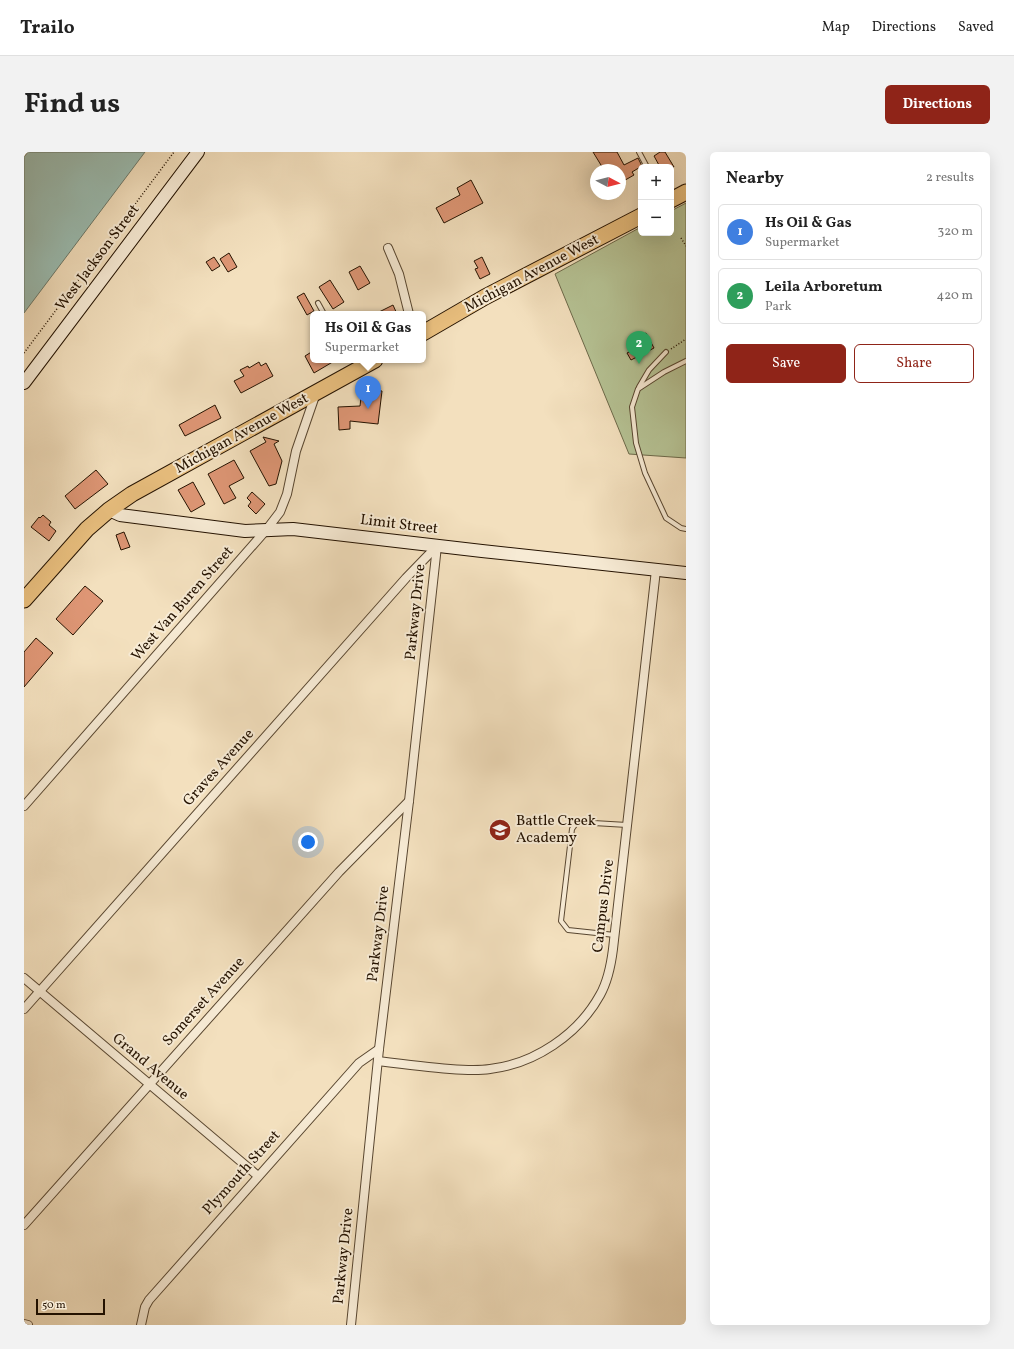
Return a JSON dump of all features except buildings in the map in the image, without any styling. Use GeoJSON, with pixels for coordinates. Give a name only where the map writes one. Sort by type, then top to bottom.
{"type":"FeatureCollection","features":[{"type":"Feature","properties":{"kind":"highway"},"geometry":{"type":"LineString","coordinates":[[674,198],[686,192]]}},
{"type":"Feature","properties":{"kind":"highway","name":"Michigan Avenue West"},"geometry":{"type":"LineString","coordinates":[[426,331],[485,297],[638,218]]}},
{"type":"Feature","properties":{"kind":"highway","name":"Michigan Avenue West"},"geometry":{"type":"LineString","coordinates":[[24,600],[87,529],[109,510],[132,494],[316,393],[366,363]]}},
{"type":"Feature","properties":{"kind":"street","name":"West Jackson Street"},"geometry":{"type":"LineString","coordinates":[[24,383],[198,152]]}},
{"type":"Feature","properties":{"kind":"street"},"geometry":{"type":"LineString","coordinates":[[388,248],[399,274],[407,311]]}},
{"type":"Feature","properties":{"kind":"street","name":"West Van Buren Street"},"geometry":{"type":"LineString","coordinates":[[24,806],[267,530],[280,512],[287,494],[296,451],[316,393]]}},
{"type":"Feature","properties":{"kind":"street","name":"Limit Street"},"geometry":{"type":"LineString","coordinates":[[109,510],[120,515],[245,531],[293,529],[686,573]]}},
{"type":"Feature","properties":{"kind":"street","name":"Parkway Drive"},"geometry":{"type":"LineString","coordinates":[[351,1325],[379,1049],[409,801],[437,546]]}},
{"type":"Feature","properties":{"kind":"street","name":"Graves Avenue"},"geometry":{"type":"LineString","coordinates":[[24,1009],[406,578],[437,546]]}},
{"type":"Feature","properties":{"kind":"street","name":"Campus Drive"},"geometry":{"type":"LineString","coordinates":[[378,1061],[465,1070],[489,1069],[514,1064],[534,1056],[554,1045],[572,1030],[587,1014],[600,995],[610,972],[615,935],[656,570]]}},
{"type":"Feature","properties":{"kind":"street","name":"Somerset Avenue"},"geometry":{"type":"LineString","coordinates":[[24,1225],[339,872],[409,801]]}},
{"type":"Feature","properties":{"kind":"street","name":"Grand Avenue"},"geometry":{"type":"LineString","coordinates":[[24,978],[258,1176]]}},
{"type":"Feature","properties":{"kind":"street","name":"Plymouth Street"},"geometry":{"type":"LineString","coordinates":[[141,1325],[145,1307],[149,1300],[359,1063],[379,1049]]}},
{"type":"Feature","properties":{"kind":"street"},"geometry":{"type":"LineString","coordinates":[[24,1324],[28,1325]]}},
{"type":"Feature","properties":{"kind":"lane"},"geometry":{"type":"LineString","coordinates":[[640,152],[646,164]]}},
{"type":"Feature","properties":{"kind":"lane"},"geometry":{"type":"LineString","coordinates":[[318,303],[322,311]]}},
{"type":"Feature","properties":{"kind":"lane"},"geometry":{"type":"LineString","coordinates":[[666,352],[649,370],[638,389],[632,407],[636,443],[645,472],[666,518],[681,528],[686,529]]}},
{"type":"Feature","properties":{"kind":"lane"},"geometry":{"type":"LineString","coordinates":[[638,389],[686,360]]}},
{"type":"Feature","properties":{"kind":"lane"},"geometry":{"type":"LineString","coordinates":[[615,935],[568,930],[561,921],[572,829],[577,822],[627,825]]}},
{"type":"Feature","properties":{"kind":"path"},"geometry":{"type":"LineString","coordinates":[[24,353],[174,152]]}},
{"type":"Feature","properties":{"kind":"path"},"geometry":{"type":"LineString","coordinates":[[682,238],[686,246]]}},
{"type":"Feature","properties":{"kind":"path"},"geometry":{"type":"LineString","coordinates":[[666,352],[686,339]]}},
{"type":"Feature","properties":{"kind":"green space"},"geometry":{"type":"Polygon","coordinates":[[[686,203],[686,458],[629,454],[555,274],[638,229],[638,236],[674,236],[674,209],[686,203]]]}},
{"type":"Feature","properties":{"kind":"water"},"geometry":{"type":"Polygon","coordinates":[[[28,152],[145,152],[24,313],[24,157],[28,152]]]}},
{"type":"Feature","properties":{"kind":"place","name":"Leila Arboretum"},"geometry":{"type":"Point","coordinates":[639,364]}},
{"type":"Feature","properties":{"kind":"place","name":"Hs Oil & Gas"},"geometry":{"type":"Point","coordinates":[368,409]}},
{"type":"Feature","properties":{"kind":"place","name":"Battle Creek Academy"},"geometry":{"type":"Point","coordinates":[500,830]}}]}
